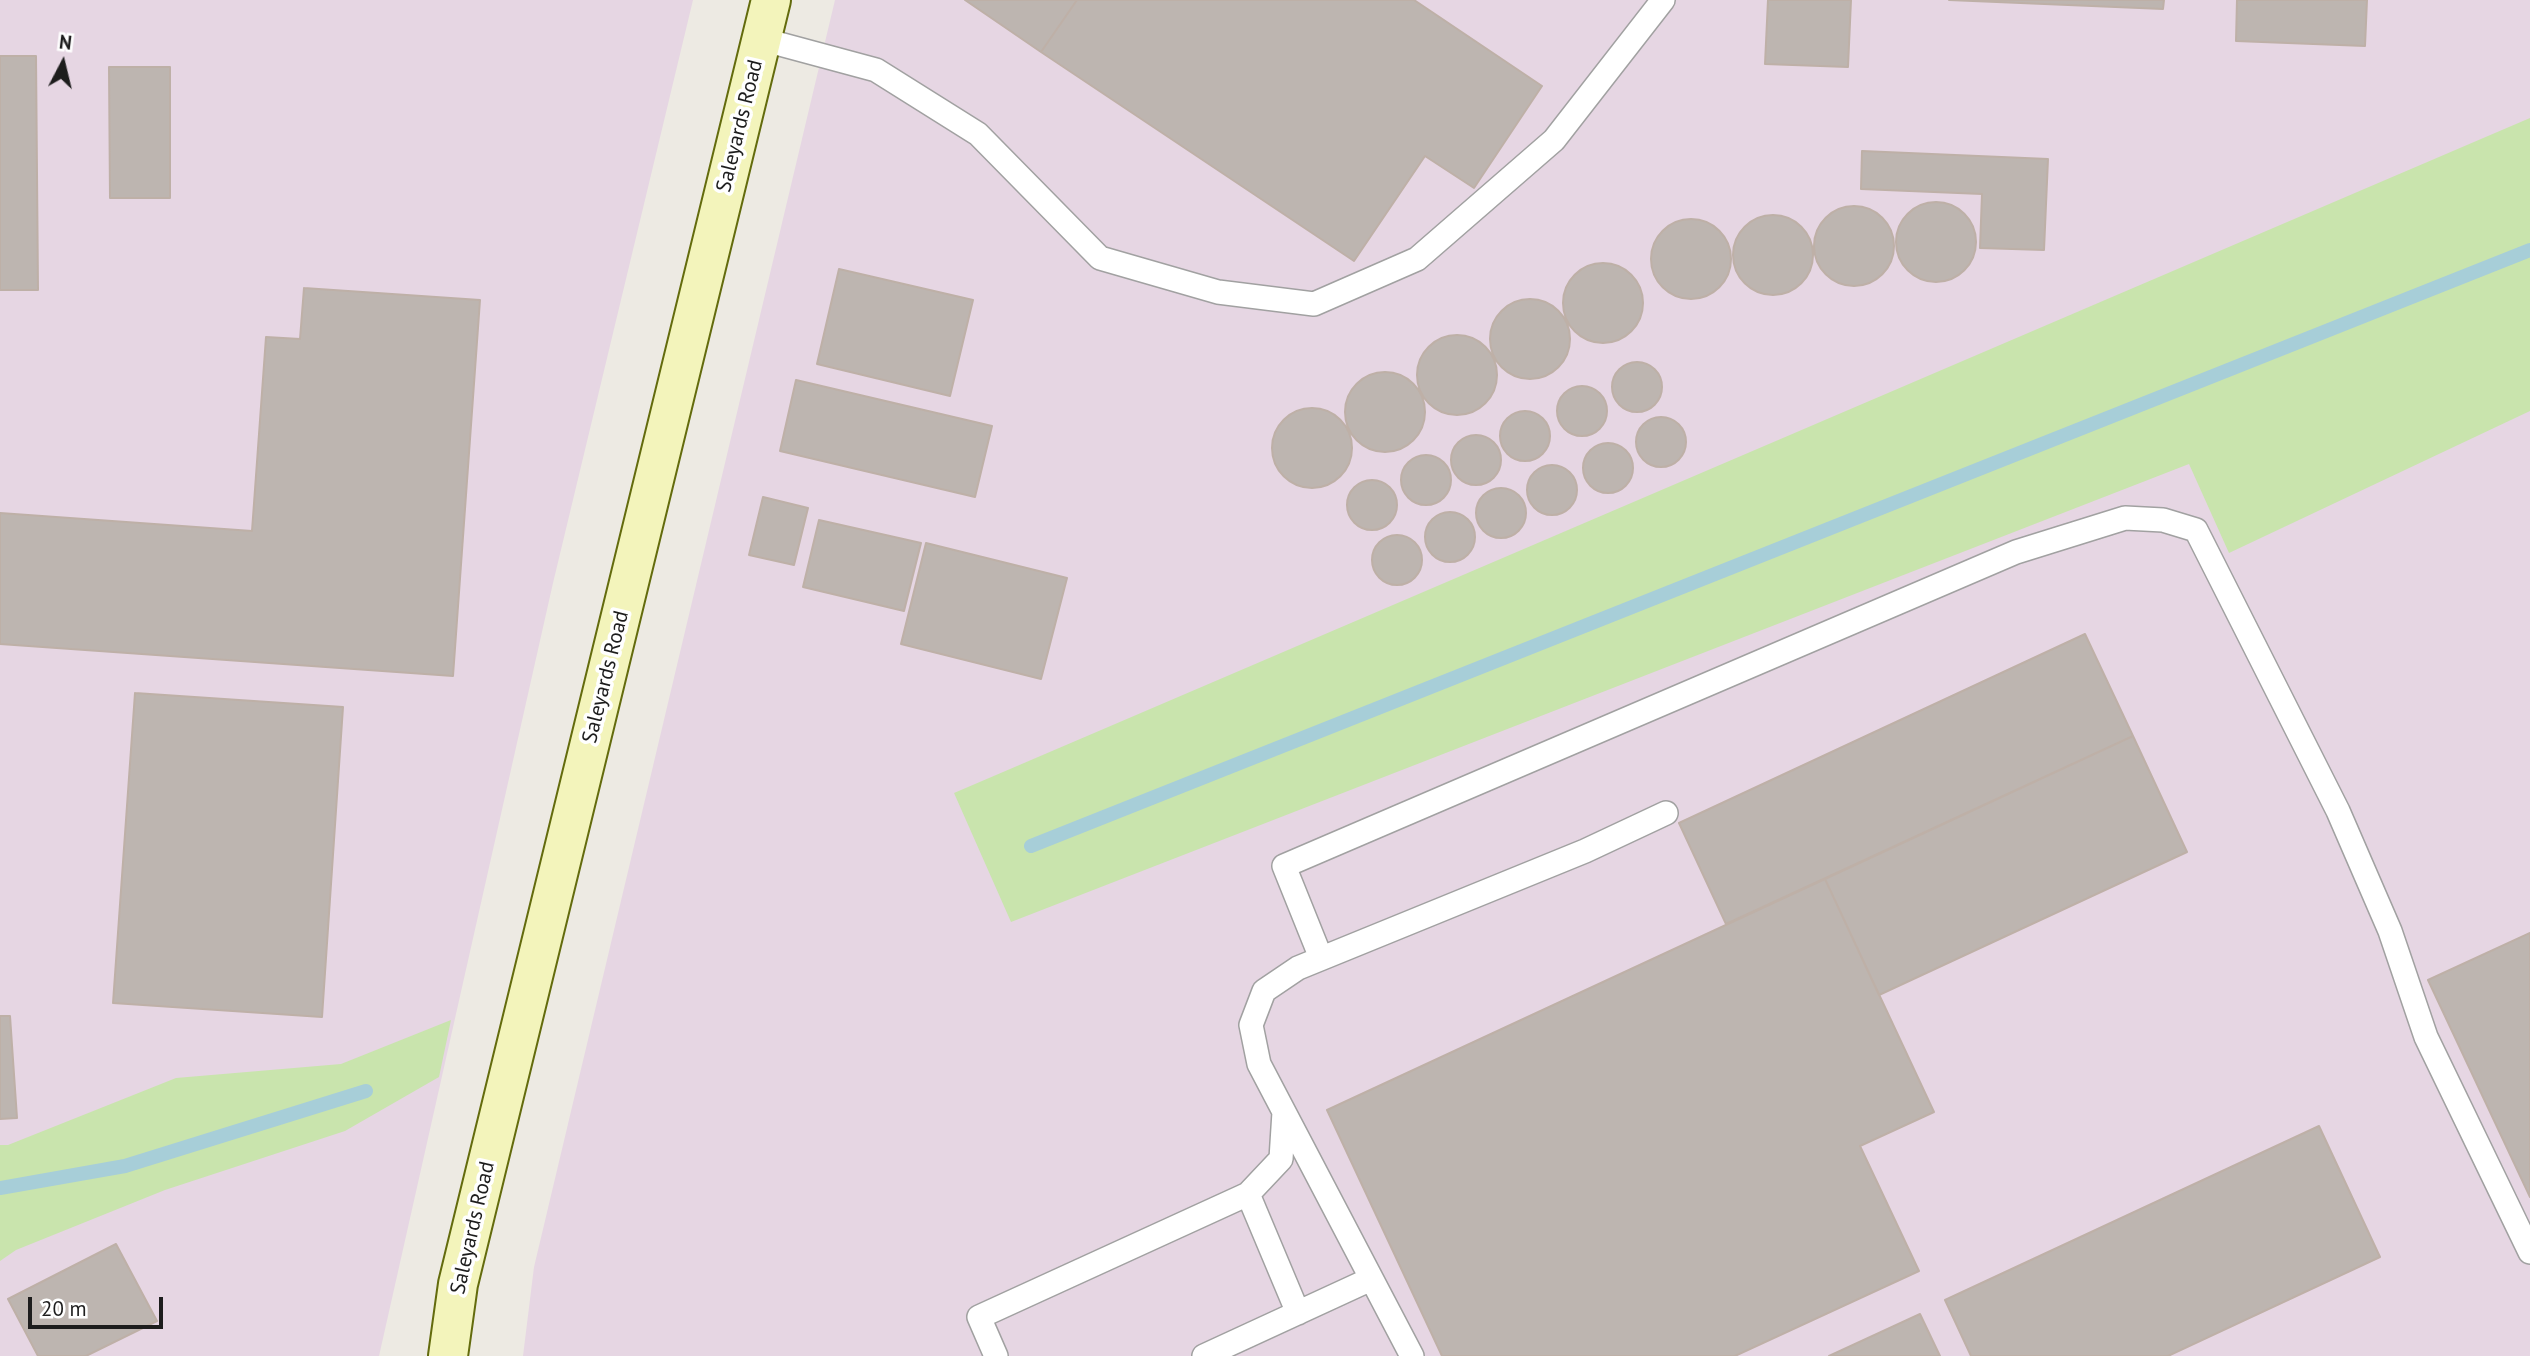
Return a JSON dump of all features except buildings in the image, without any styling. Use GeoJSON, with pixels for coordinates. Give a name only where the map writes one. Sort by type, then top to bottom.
{"type":"FeatureCollection","features":[{"type":"Feature","properties":{"kind":"main road","name":"Saleyards Road"},"geometry":{"type":"LineString","coordinates":[[448,1356],[458,1284],[771,0]]}},
{"type":"Feature","properties":{"kind":"lane"},"geometry":{"type":"LineString","coordinates":[[761,39],[876,70],[978,134],[1100,258],[1218,292],[1314,304],[1417,259],[1554,140],[1663,0]]}},
{"type":"Feature","properties":{"kind":"lane"},"geometry":{"type":"LineString","coordinates":[[1321,958],[1284,866],[2016,552],[2124,518],[2163,520],[2196,530],[2339,811],[2390,931],[2426,1037],[2530,1252]]}},
{"type":"Feature","properties":{"kind":"lane"},"geometry":{"type":"LineString","coordinates":[[1412,1356],[1259,1064],[1251,1025],[1264,991],[1297,968],[1585,851],[1666,813]]}},
{"type":"Feature","properties":{"kind":"lane"},"geometry":{"type":"LineString","coordinates":[[996,1356],[979,1317],[1248,1194],[1281,1159],[1284,1111]]}},
{"type":"Feature","properties":{"kind":"lane"},"geometry":{"type":"LineString","coordinates":[[1248,1194],[1298,1313]]}},
{"type":"Feature","properties":{"kind":"lane"},"geometry":{"type":"LineString","coordinates":[[1204,1356],[1371,1279]]}},
{"type":"Feature","properties":{"kind":"shaded area"},"geometry":{"type":"Polygon","coordinates":[[[0,0],[693,0],[553,583],[379,1356],[0,1356],[0,0]]]}},
{"type":"Feature","properties":{"kind":"shaded area"},"geometry":{"type":"Polygon","coordinates":[[[835,0],[2530,0],[2530,1356],[523,1356],[534,1267],[835,0]]]}},
{"type":"Feature","properties":{"kind":"green space"},"geometry":{"type":"Polygon","coordinates":[[[2530,118],[2530,411],[2229,553],[2189,464],[1011,922],[954,793],[2530,118]]]}},
{"type":"Feature","properties":{"kind":"green space"},"geometry":{"type":"Polygon","coordinates":[[[451,1020],[439,1077],[345,1131],[165,1190],[16,1250],[0,1261],[0,1145],[8,1145],[176,1078],[341,1064],[451,1020]]]}},
{"type":"Feature","properties":{"kind":"waterway"},"geometry":{"type":"LineString","coordinates":[[1031,846],[2530,250]]}},
{"type":"Feature","properties":{"kind":"waterway"},"geometry":{"type":"LineString","coordinates":[[0,1188],[125,1166],[366,1091]]}}]}
